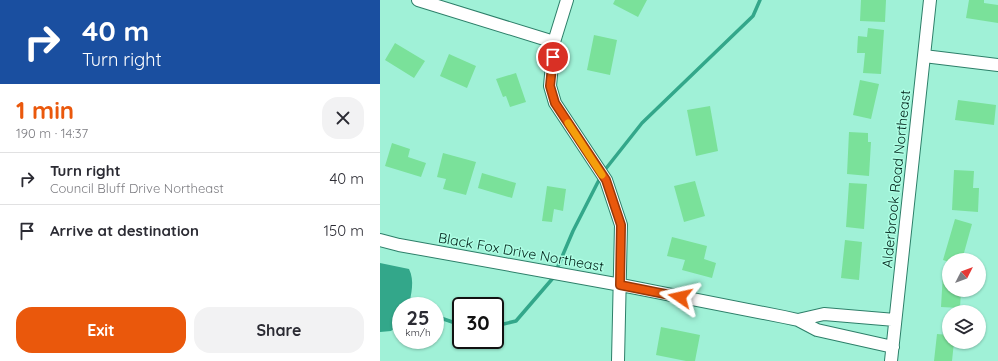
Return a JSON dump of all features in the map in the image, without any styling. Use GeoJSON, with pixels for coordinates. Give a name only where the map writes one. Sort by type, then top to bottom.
{"type":"FeatureCollection","features":[{"type":"Feature","properties":{"kind":"street"},"geometry":{"type":"LineString","coordinates":[[418,0],[554,42]]}},
{"type":"Feature","properties":{"kind":"street"},"geometry":{"type":"LineString","coordinates":[[567,0],[554,42],[550,86],[555,103],[606,180],[621,225],[618,361]]}},
{"type":"Feature","properties":{"kind":"street","name":"Alderbrook Road Northeast"},"geometry":{"type":"LineString","coordinates":[[891,361],[930,0]]}},
{"type":"Feature","properties":{"kind":"street"},"geometry":{"type":"LineString","coordinates":[[924,56],[998,65]]}},
{"type":"Feature","properties":{"kind":"street","name":"Black Fox Drive Northeast"},"geometry":{"type":"LineString","coordinates":[[380,240],[399,245],[620,285],[798,320],[817,330],[893,347]]}},
{"type":"Feature","properties":{"kind":"street","name":"Black Fox Drive Northeast"},"geometry":{"type":"LineString","coordinates":[[798,320],[824,314],[895,320]]}},
{"type":"Feature","properties":{"kind":"shaded area"},"geometry":{"type":"Polygon","coordinates":[[[380,263],[409,269],[412,278],[410,297],[392,297],[392,330],[380,332],[380,263]]]}},
{"type":"Feature","properties":{"kind":"building"},"geometry":{"type":"Polygon","coordinates":[[[615,0],[647,0],[638,17],[613,4],[615,0]]]}},
{"type":"Feature","properties":{"kind":"building"},"geometry":{"type":"Polygon","coordinates":[[[861,0],[886,0],[885,22],[860,21],[861,0]]]}},
{"type":"Feature","properties":{"kind":"building"},"geometry":{"type":"Polygon","coordinates":[[[969,0],[984,0],[984,3],[998,5],[998,23],[966,18],[969,0]]]}},
{"type":"Feature","properties":{"kind":"building"},"geometry":{"type":"Polygon","coordinates":[[[868,28],[884,30],[881,74],[863,73],[865,53],[857,53],[858,36],[867,37],[868,28]]]}},
{"type":"Feature","properties":{"kind":"building"},"geometry":{"type":"Polygon","coordinates":[[[594,35],[617,40],[610,75],[587,70],[594,35]]]}},
{"type":"Feature","properties":{"kind":"building"},"geometry":{"type":"Polygon","coordinates":[[[395,43],[425,61],[414,78],[385,60],[395,43]]]}},
{"type":"Feature","properties":{"kind":"building"},"geometry":{"type":"Polygon","coordinates":[[[449,54],[476,66],[467,88],[440,76],[449,54]]]}},
{"type":"Feature","properties":{"kind":"building"},"geometry":{"type":"Polygon","coordinates":[[[516,73],[526,102],[510,107],[506,96],[503,97],[496,79],[516,73]]]}},
{"type":"Feature","properties":{"kind":"building"},"geometry":{"type":"Polygon","coordinates":[[[860,80],[879,84],[871,119],[853,115],[860,80]]]}},
{"type":"Feature","properties":{"kind":"building"},"geometry":{"type":"Polygon","coordinates":[[[958,100],[996,105],[994,125],[955,120],[958,100]]]}},
{"type":"Feature","properties":{"kind":"building"},"geometry":{"type":"Polygon","coordinates":[[[710,106],[718,151],[696,156],[687,110],[710,106]]]}},
{"type":"Feature","properties":{"kind":"building"},"geometry":{"type":"Polygon","coordinates":[[[849,132],[868,133],[868,142],[871,142],[869,176],[847,174],[849,132]]]}},
{"type":"Feature","properties":{"kind":"building"},"geometry":{"type":"Polygon","coordinates":[[[392,143],[410,149],[408,157],[426,163],[421,177],[385,166],[392,143]]]}},
{"type":"Feature","properties":{"kind":"building"},"geometry":{"type":"Polygon","coordinates":[[[443,153],[476,162],[466,195],[443,189],[446,179],[437,177],[443,153]]]}},
{"type":"Feature","properties":{"kind":"building"},"geometry":{"type":"Polygon","coordinates":[[[954,170],[974,171],[973,188],[979,188],[978,212],[952,210],[954,170]]]}},
{"type":"Feature","properties":{"kind":"building"},"geometry":{"type":"Polygon","coordinates":[[[482,173],[516,183],[512,198],[478,188],[482,173]]]}},
{"type":"Feature","properties":{"kind":"building"},"geometry":{"type":"Polygon","coordinates":[[[695,181],[705,216],[684,222],[674,186],[695,181]]]}},
{"type":"Feature","properties":{"kind":"building"},"geometry":{"type":"Polygon","coordinates":[[[849,183],[867,184],[864,229],[846,227],[849,183]]]}},
{"type":"Feature","properties":{"kind":"building"},"geometry":{"type":"Polygon","coordinates":[[[547,186],[566,189],[563,211],[554,209],[552,222],[542,221],[547,186]]]}},
{"type":"Feature","properties":{"kind":"building"},"geometry":{"type":"Polygon","coordinates":[[[955,219],[972,224],[964,253],[945,253],[955,219]]]}},
{"type":"Feature","properties":{"kind":"building"},"geometry":{"type":"Polygon","coordinates":[[[672,237],[707,246],[704,259],[716,263],[712,278],[682,270],[685,260],[667,256],[672,237]]]}},
{"type":"Feature","properties":{"kind":"building"},"geometry":{"type":"Polygon","coordinates":[[[845,240],[862,242],[859,280],[841,278],[845,240]]]}},
{"type":"Feature","properties":{"kind":"building"},"geometry":{"type":"Polygon","coordinates":[[[942,290],[942,297],[961,297],[960,305],[942,305],[941,307],[942,290]]]}},
{"type":"Feature","properties":{"kind":"building"},"geometry":{"type":"Polygon","coordinates":[[[661,327],[700,335],[695,361],[686,361],[656,355],[661,327]]]}},
{"type":"Feature","properties":{"kind":"building"},"geometry":{"type":"Polygon","coordinates":[[[937,334],[942,334],[942,349],[953,349],[952,361],[934,361],[937,334]]]}},
{"type":"Feature","properties":{"kind":"waterway"},"geometry":{"type":"LineString","coordinates":[[604,171],[642,123],[753,16],[760,0]]}},
{"type":"Feature","properties":{"kind":"waterway"},"geometry":{"type":"LineString","coordinates":[[504,324],[516,321],[553,278],[573,231],[601,176]]}},
{"type":"Feature","properties":{"kind":"waterway"},"geometry":{"type":"LineString","coordinates":[[444,319],[452,322]]}},
{"type":"Feature","properties":{"kind":"slow traffic"},"geometry":{"type":"LineString","coordinates":[[568,123],[602,175]]}},
{"type":"Feature","properties":{"kind":"route"},"geometry":{"type":"LineString","coordinates":[[553,57],[550,86],[555,103],[606,180],[621,225],[620,285],[680,297]]}}]}
